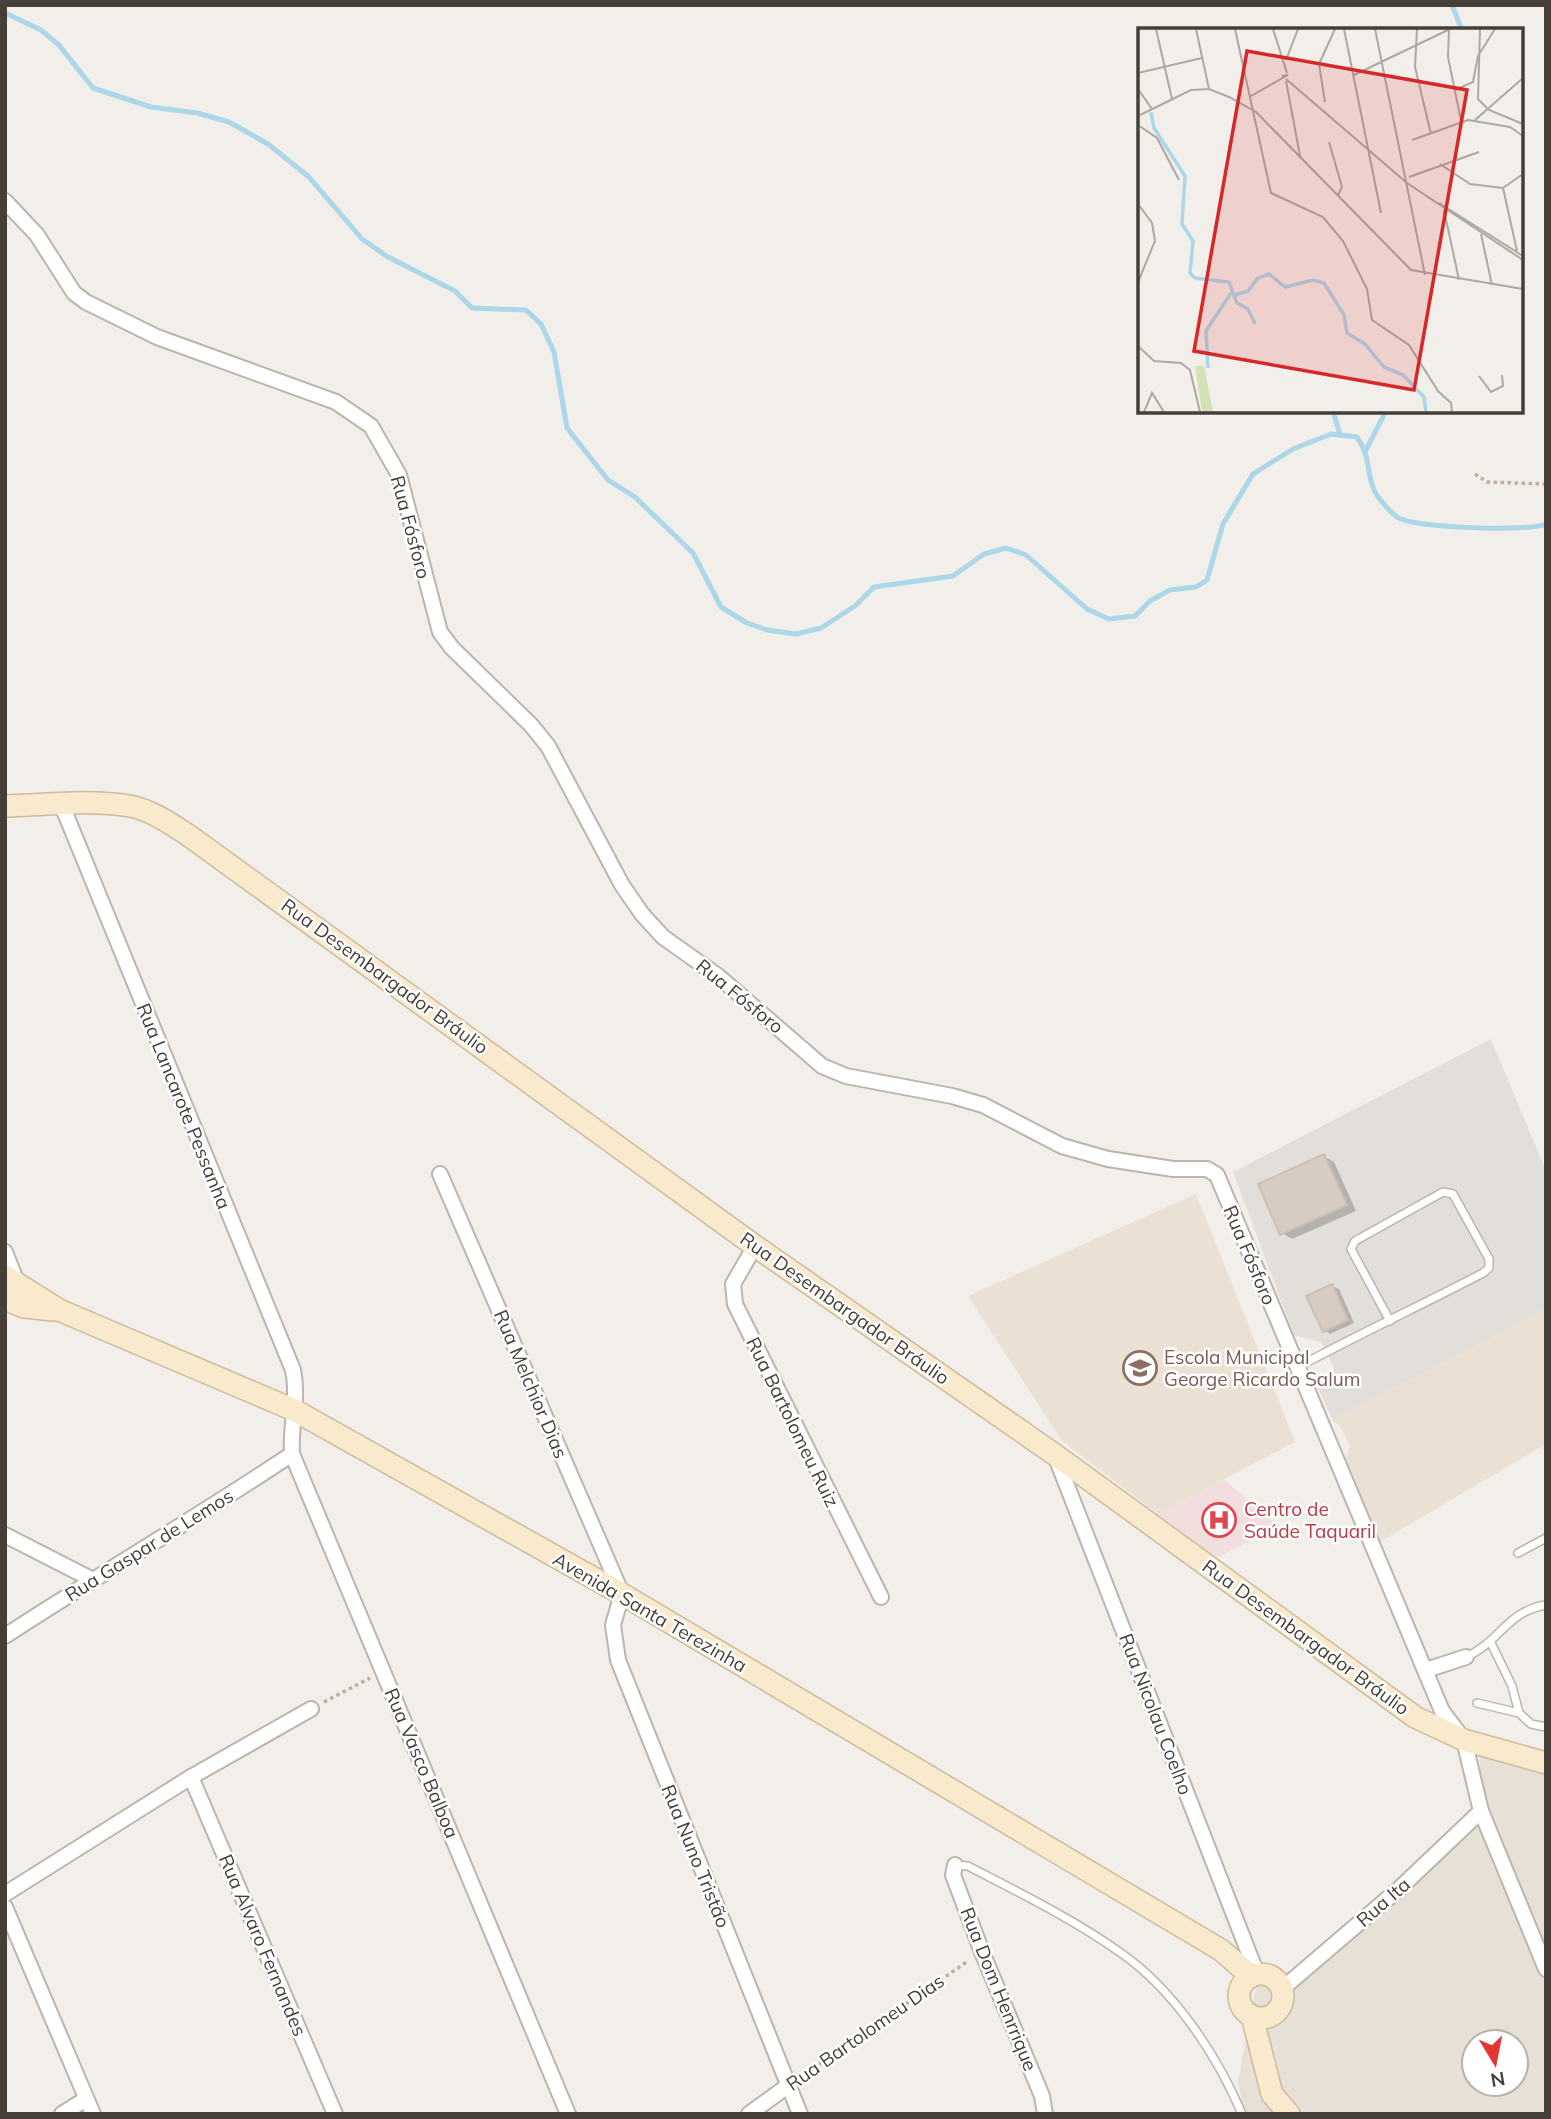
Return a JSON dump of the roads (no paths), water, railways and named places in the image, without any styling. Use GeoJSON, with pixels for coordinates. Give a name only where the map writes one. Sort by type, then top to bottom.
{"type":"FeatureCollection","features":[{"type":"Feature","properties":{"kind":"street","name":"Rua Fósforo"},"geometry":{"type":"LineString","coordinates":[[5,201],[37,235],[74,293],[86,302],[157,337],[336,402],[371,426],[399,475],[440,632],[452,648],[531,725],[548,746],[622,885],[663,937],[718,976],[832,1072],[952,1096],[983,1105],[1053,1142],[1108,1159],[1173,1169],[1212,1171],[1217,1175],[1441,1711],[1464,1740]]}},
{"type":"Feature","properties":{"kind":"street","name":"Rua Desembargador Bráulio"},"geometry":{"type":"LineString","coordinates":[[5,806],[61,803],[131,806],[161,818],[755,1246],[1054,1454],[1397,1705],[1464,1740],[1546,1763]]}},
{"type":"Feature","properties":{"kind":"street","name":"Rua Lancarote Pessanha"},"geometry":{"type":"LineString","coordinates":[[61,803],[293,1370],[297,1398],[294,1410]]}},
{"type":"Feature","properties":{"kind":"street","name":"Rua Melchior Dias"},"geometry":{"type":"LineString","coordinates":[[440,1174],[622,1594]]}},
{"type":"Feature","properties":{"kind":"street","name":"Rua Bartolomeu Ruiz"},"geometry":{"type":"LineString","coordinates":[[755,1246],[733,1284],[735,1304],[881,1597]]}},
{"type":"Feature","properties":{"kind":"street"},"geometry":{"type":"LineString","coordinates":[[5,1252],[13,1291]]}},
{"type":"Feature","properties":{"kind":"street","name":"Avenida Santa Terezinha"},"geometry":{"type":"LineString","coordinates":[[13,1291],[294,1410],[622,1594],[1222,1950],[1249,1979]]}},
{"type":"Feature","properties":{"kind":"street","name":"Rua Vasco Balboa"},"geometry":{"type":"LineString","coordinates":[[294,1410],[292,1454],[568,2114]]}},
{"type":"Feature","properties":{"kind":"street","name":"Rua Gaspar de Lemos"},"geometry":{"type":"LineString","coordinates":[[5,1636],[92,1579],[194,1519],[292,1454]]}},
{"type":"Feature","properties":{"kind":"street","name":"Rua Nicolau Coelho"},"geometry":{"type":"LineString","coordinates":[[1054,1454],[1249,1979]]}},
{"type":"Feature","properties":{"kind":"street"},"geometry":{"type":"LineString","coordinates":[[5,1535],[92,1579]]}},
{"type":"Feature","properties":{"kind":"street","name":"Rua Nuno Tristão"},"geometry":{"type":"LineString","coordinates":[[622,1594],[614,1625],[618,1660],[800,2114]]}},
{"type":"Feature","properties":{"kind":"street"},"geometry":{"type":"LineString","coordinates":[[1426,1670],[1466,1657]]}},
{"type":"Feature","properties":{"kind":"street"},"geometry":{"type":"LineString","coordinates":[[5,1894],[191,1777],[311,1709]]}},
{"type":"Feature","properties":{"kind":"street"},"geometry":{"type":"LineString","coordinates":[[1464,1740],[1481,1811],[1546,1969]]}},
{"type":"Feature","properties":{"kind":"street","name":"Rua Alvaro Fernandes"},"geometry":{"type":"LineString","coordinates":[[191,1777],[335,2114]]}},
{"type":"Feature","properties":{"kind":"street","name":"Rua Ita"},"geometry":{"type":"LineString","coordinates":[[1282,1989],[1400,1888],[1481,1811]]}},
{"type":"Feature","properties":{"kind":"street","name":"Rua Dom Henrrique"},"geometry":{"type":"LineString","coordinates":[[955,1865],[954,1875],[982,1952],[1042,2095],[1045,2114]]}},
{"type":"Feature","properties":{"kind":"street"},"geometry":{"type":"LineString","coordinates":[[5,1907],[93,2114]]}},
{"type":"Feature","properties":{"kind":"street"},"geometry":{"type":"LineString","coordinates":[[1260,2016],[1281,2006],[1282,1989],[1272,1977],[1249,1979],[1240,2004],[1260,2016],[1281,2109]]}},
{"type":"Feature","properties":{"kind":"street","name":"Rua Bartolomeu Dias"},"geometry":{"type":"LineString","coordinates":[[749,2114],[789,2085]]}},
{"type":"Feature","properties":{"kind":"street"},"geometry":{"type":"LineString","coordinates":[[62,2114],[86,2099]]}},
{"type":"Feature","properties":{"kind":"lane"},"geometry":{"type":"LineString","coordinates":[[1297,1368],[1390,1321],[1489,1268],[1489,1259],[1453,1194],[1443,1192],[1355,1241],[1351,1249],[1390,1321]]}},
{"type":"Feature","properties":{"kind":"lane"},"geometry":{"type":"LineString","coordinates":[[1518,1553],[1546,1538]]}},
{"type":"Feature","properties":{"kind":"lane"},"geometry":{"type":"LineString","coordinates":[[1466,1657],[1491,1643],[1516,1614],[1546,1605]]}},
{"type":"Feature","properties":{"kind":"lane"},"geometry":{"type":"LineString","coordinates":[[1491,1643],[1512,1686],[1520,1713],[1531,1724],[1546,1727]]}},
{"type":"Feature","properties":{"kind":"lane"},"geometry":{"type":"LineString","coordinates":[[1478,1703],[1520,1713]]}},
{"type":"Feature","properties":{"kind":"lane"},"geometry":{"type":"LineString","coordinates":[[955,1865],[968,1866],[1049,1909],[1123,1954],[1166,1993],[1202,2041],[1233,2091],[1242,2114]]}},
{"type":"Feature","properties":{"kind":"waterway"},"geometry":{"type":"LineString","coordinates":[[1452,5],[1461,28]]}},
{"type":"Feature","properties":{"kind":"waterway"},"geometry":{"type":"LineString","coordinates":[[5,13],[41,30],[59,45],[93,88],[151,107],[197,113],[229,122],[268,144],[309,177],[362,239],[388,257],[455,291],[472,308],[526,310],[541,324],[554,352],[567,428],[608,480],[635,497],[693,553],[721,607],[747,623],[767,630],[796,634],[821,628],[855,606],[874,587],[953,576],[984,554],[1006,548],[1026,555],[1087,609],[1109,619],[1135,616],[1150,601],[1170,590],[1196,587],[1207,580],[1223,524],[1253,474],[1293,449],[1331,434],[1357,437],[1365,453],[1374,490],[1384,505],[1397,517],[1424,524],[1471,528],[1517,528],[1546,524]]}},
{"type":"Feature","properties":{"kind":"waterway"},"geometry":{"type":"LineString","coordinates":[[1334,413],[1340,435]]}},
{"type":"Feature","properties":{"kind":"waterway"},"geometry":{"type":"LineString","coordinates":[[1366,450],[1385,413]]}},
{"type":"Feature","properties":{"kind":"place","name":"Escola Municipal George Ricardo Salum"},"geometry":{"type":"Point","coordinates":[1140,1368]}},
{"type":"Feature","properties":{"kind":"place","name":"Centro de Saúde Taquaril"},"geometry":{"type":"Point","coordinates":[1219,1520]}}]}
